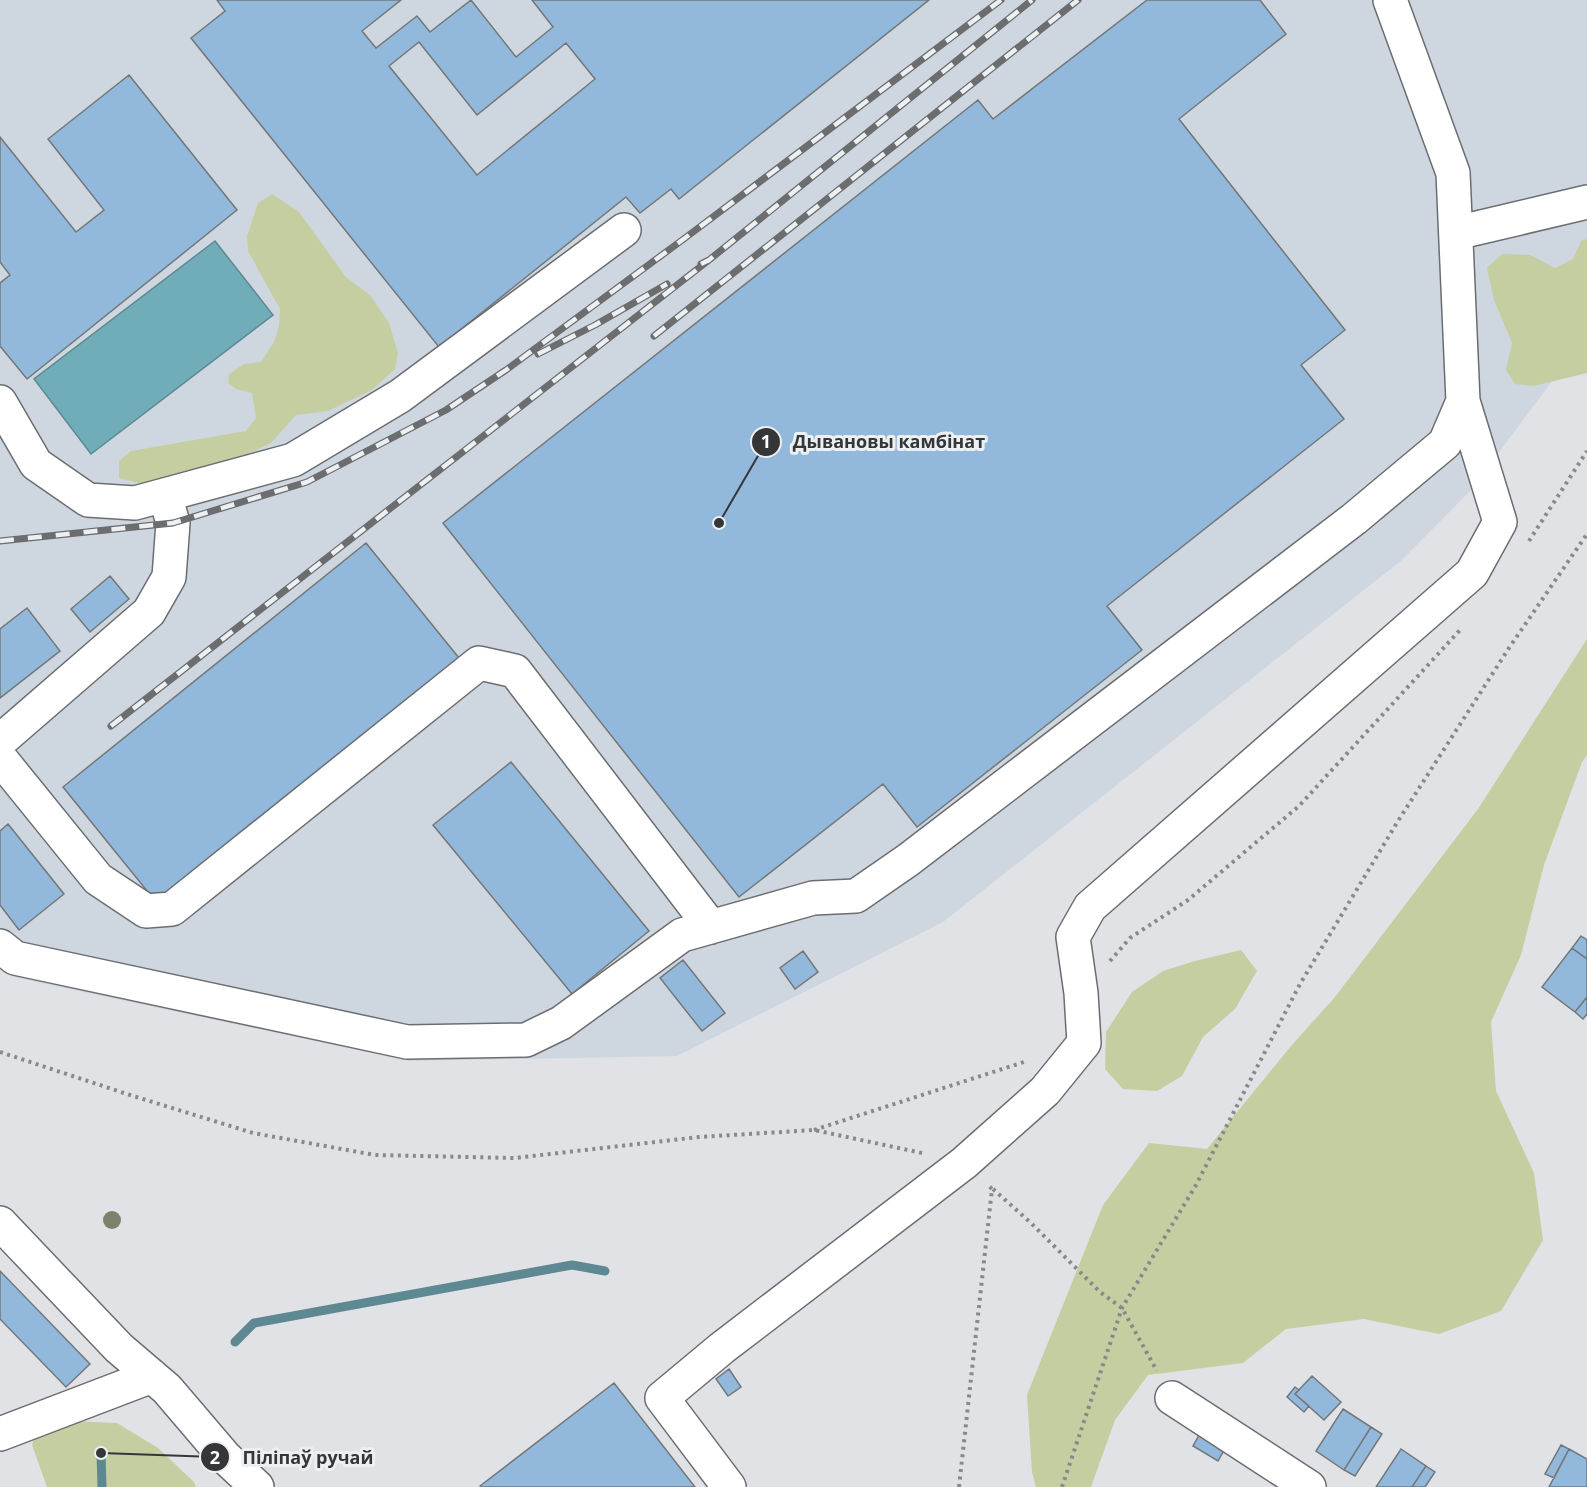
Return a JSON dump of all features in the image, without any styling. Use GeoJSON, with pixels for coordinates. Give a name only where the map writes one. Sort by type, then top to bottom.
{"type":"FeatureCollection","features":[{"type":"Feature","properties":{"kind":"lane"},"geometry":{"type":"LineString","coordinates":[[729,1487],[662,1398],[722,1348],[964,1162],[1045,1091],[1084,1043],[1081,993],[1073,937],[1090,907],[1472,573],[1500,522],[1463,401],[1453,172],[1390,0]]}},
{"type":"Feature","properties":{"kind":"lane"},"geometry":{"type":"LineString","coordinates":[[1456,232],[1587,202]]}},
{"type":"Feature","properties":{"kind":"lane"},"geometry":{"type":"LineString","coordinates":[[0,402],[36,464],[88,500],[135,503],[293,460],[400,396],[624,230]]}},
{"type":"Feature","properties":{"kind":"lane"},"geometry":{"type":"LineString","coordinates":[[0,946],[15,958],[407,1042],[526,1040],[561,1023],[682,935],[813,898],[856,896],[899,866],[1354,519],[1444,443],[1463,401]]}},
{"type":"Feature","properties":{"kind":"lane"},"geometry":{"type":"LineString","coordinates":[[0,741],[149,612],[169,577],[173,523],[165,495]]}},
{"type":"Feature","properties":{"kind":"lane"},"geometry":{"type":"LineString","coordinates":[[0,758],[98,879],[146,911],[172,909],[479,663],[506,669],[515,672],[711,927]]}},
{"type":"Feature","properties":{"kind":"lane"},"geometry":{"type":"LineString","coordinates":[[0,1223],[119,1348],[167,1389],[225,1457],[257,1487]]}},
{"type":"Feature","properties":{"kind":"lane"},"geometry":{"type":"LineString","coordinates":[[0,1434],[152,1376]]}},
{"type":"Feature","properties":{"kind":"lane"},"geometry":{"type":"LineString","coordinates":[[1172,1398],[1309,1487]]}},
{"type":"Feature","properties":{"kind":"path"},"geometry":{"type":"LineString","coordinates":[[1526,546],[1587,451]]}},
{"type":"Feature","properties":{"kind":"path"},"geometry":{"type":"LineString","coordinates":[[1062,1487],[1122,1308],[1196,1185],[1300,984],[1398,821],[1509,648],[1587,534]]}},
{"type":"Feature","properties":{"kind":"path"},"geometry":{"type":"LineString","coordinates":[[1081,993],[1130,938],[1188,900],[1299,806],[1463,626]]}},
{"type":"Feature","properties":{"kind":"path"},"geometry":{"type":"LineString","coordinates":[[0,1052],[130,1095],[253,1132],[375,1155],[515,1158],[699,1137],[814,1130],[1028,1061]]}},
{"type":"Feature","properties":{"kind":"path"},"geometry":{"type":"LineString","coordinates":[[814,1130],[964,1162],[1032,1224],[1100,1292],[1122,1308],[1172,1398]]}},
{"type":"Feature","properties":{"kind":"path"},"geometry":{"type":"LineString","coordinates":[[959,1487],[992,1189]]}},
{"type":"Feature","properties":{"kind":"shaded area"},"geometry":{"type":"Polygon","coordinates":[[[0,0],[1587,0],[1587,335],[1493,460],[1502,471],[1474,487],[1402,560],[943,922],[677,1056],[409,1061],[13,977],[0,966],[0,0]]]}},
{"type":"Feature","properties":{"kind":"green space"},"geometry":{"type":"Polygon","coordinates":[[[272,194],[299,212],[346,277],[371,296],[389,323],[398,353],[395,369],[372,390],[328,411],[296,415],[271,443],[213,470],[150,486],[119,478],[119,461],[131,451],[246,431],[256,418],[252,393],[236,389],[228,383],[229,374],[244,364],[261,362],[274,342],[279,326],[280,309],[248,251],[247,236],[258,203],[272,194]]]}},
{"type":"Feature","properties":{"kind":"green space"},"geometry":{"type":"Polygon","coordinates":[[[1587,238],[1587,373],[1534,386],[1515,384],[1506,370],[1512,343],[1494,300],[1487,268],[1502,254],[1530,255],[1555,268],[1573,259],[1581,241],[1587,238]]]}},
{"type":"Feature","properties":{"kind":"green space"},"geometry":{"type":"Polygon","coordinates":[[[1587,639],[1587,755],[1582,762],[1544,865],[1521,955],[1491,1022],[1496,1091],[1534,1173],[1543,1240],[1501,1311],[1439,1334],[1364,1319],[1286,1329],[1243,1363],[1148,1375],[1115,1420],[1091,1487],[1036,1487],[1032,1472],[1027,1395],[1103,1205],[1149,1143],[1207,1149],[1291,1046],[1335,997],[1478,809],[1587,639]]]}},
{"type":"Feature","properties":{"kind":"green space"},"geometry":{"type":"Polygon","coordinates":[[[1241,950],[1257,971],[1235,1009],[1203,1037],[1182,1076],[1157,1091],[1123,1089],[1105,1069],[1106,1032],[1132,992],[1163,971],[1241,950]]]}},
{"type":"Feature","properties":{"kind":"green space"},"geometry":{"type":"Polygon","coordinates":[[[69,1421],[117,1423],[158,1448],[194,1482],[196,1487],[47,1487],[32,1445],[37,1429],[69,1421]]]}},
{"type":"Feature","properties":{"kind":"water"},"geometry":{"type":"Polygon","coordinates":[[[215,241],[273,315],[91,454],[34,379],[215,241]]]}},
{"type":"Feature","properties":{"kind":"building"},"geometry":{"type":"Polygon","coordinates":[[[217,0],[401,0],[362,31],[376,48],[417,16],[430,32],[471,0],[516,57],[553,27],[532,0],[929,0],[679,199],[671,189],[640,213],[626,197],[439,347],[191,38],[225,11],[217,0]],[[419,42],[389,66],[477,175],[595,79],[566,43],[477,115],[419,42]]]}},
{"type":"Feature","properties":{"kind":"building"},"geometry":{"type":"Polygon","coordinates":[[[1147,0],[1260,0],[1286,34],[1179,119],[1345,330],[1301,365],[1344,419],[1107,606],[1142,650],[917,827],[883,784],[739,897],[443,523],[978,100],[993,119],[1147,0]]]}},
{"type":"Feature","properties":{"kind":"building"},"geometry":{"type":"Polygon","coordinates":[[[129,75],[237,210],[27,379],[0,346],[0,283],[10,275],[0,262],[0,137],[76,232],[104,210],[48,139],[129,75]]]}},
{"type":"Feature","properties":{"kind":"building"},"geometry":{"type":"Polygon","coordinates":[[[366,543],[459,658],[156,902],[63,787],[366,543]]]}},
{"type":"Feature","properties":{"kind":"building"},"geometry":{"type":"Polygon","coordinates":[[[110,576],[129,599],[90,632],[71,609],[110,576]]]}},
{"type":"Feature","properties":{"kind":"building"},"geometry":{"type":"Polygon","coordinates":[[[27,608],[60,651],[0,698],[0,629],[27,608]]]}},
{"type":"Feature","properties":{"kind":"building"},"geometry":{"type":"Polygon","coordinates":[[[511,762],[649,931],[572,994],[433,825],[511,762]]]}},
{"type":"Feature","properties":{"kind":"building"},"geometry":{"type":"Polygon","coordinates":[[[8,824],[64,894],[19,930],[0,905],[0,831],[8,824]]]}},
{"type":"Feature","properties":{"kind":"building"},"geometry":{"type":"Polygon","coordinates":[[[1581,936],[1587,940],[1587,959],[1572,948],[1581,936]]]}},
{"type":"Feature","properties":{"kind":"building"},"geometry":{"type":"Polygon","coordinates":[[[1572,948],[1587,959],[1587,997],[1575,1012],[1542,987],[1572,948]]]}},
{"type":"Feature","properties":{"kind":"building"},"geometry":{"type":"Polygon","coordinates":[[[803,951],[818,972],[795,989],[780,968],[803,951]]]}},
{"type":"Feature","properties":{"kind":"building"},"geometry":{"type":"Polygon","coordinates":[[[683,960],[725,1013],[702,1031],[660,978],[683,960]]]}},
{"type":"Feature","properties":{"kind":"building"},"geometry":{"type":"Polygon","coordinates":[[[1587,997],[1587,1014],[1583,1019],[1575,1012],[1587,997]]]}},
{"type":"Feature","properties":{"kind":"building"},"geometry":{"type":"Polygon","coordinates":[[[0,1271],[90,1364],[66,1387],[0,1319],[0,1271]]]}},
{"type":"Feature","properties":{"kind":"building"},"geometry":{"type":"Polygon","coordinates":[[[729,1369],[741,1387],[728,1396],[716,1379],[729,1369]]]}},
{"type":"Feature","properties":{"kind":"building"},"geometry":{"type":"Polygon","coordinates":[[[1312,1376],[1341,1402],[1324,1420],[1295,1394],[1312,1376]]]}},
{"type":"Feature","properties":{"kind":"building"},"geometry":{"type":"Polygon","coordinates":[[[614,1383],[695,1487],[480,1486],[614,1383]]]}},
{"type":"Feature","properties":{"kind":"building"},"geometry":{"type":"Polygon","coordinates":[[[1295,1387],[1299,1390],[1295,1394],[1309,1406],[1304,1412],[1287,1397],[1295,1387]]]}},
{"type":"Feature","properties":{"kind":"building"},"geometry":{"type":"Polygon","coordinates":[[[1343,1409],[1371,1427],[1344,1470],[1316,1451],[1343,1409]]]}},
{"type":"Feature","properties":{"kind":"building"},"geometry":{"type":"Polygon","coordinates":[[[1371,1427],[1382,1434],[1355,1476],[1344,1470],[1371,1427]]]}},
{"type":"Feature","properties":{"kind":"building"},"geometry":{"type":"Polygon","coordinates":[[[1202,1430],[1227,1445],[1218,1461],[1193,1446],[1202,1430]]]}},
{"type":"Feature","properties":{"kind":"building"},"geometry":{"type":"Polygon","coordinates":[[[1561,1445],[1569,1449],[1554,1478],[1545,1474],[1561,1445]]]}},
{"type":"Feature","properties":{"kind":"building"},"geometry":{"type":"Polygon","coordinates":[[[1401,1449],[1426,1466],[1412,1487],[1376,1487],[1401,1449]]]}},
{"type":"Feature","properties":{"kind":"building"},"geometry":{"type":"Polygon","coordinates":[[[1569,1449],[1587,1459],[1587,1487],[1549,1487],[1569,1449]]]}},
{"type":"Feature","properties":{"kind":"building"},"geometry":{"type":"Polygon","coordinates":[[[1426,1466],[1435,1472],[1425,1487],[1412,1487],[1426,1466]]]}},
{"type":"Feature","properties":{"kind":"waterway"},"geometry":{"type":"LineString","coordinates":[[235,1342],[254,1323],[572,1265],[605,1271]]}},
{"type":"Feature","properties":{"kind":"waterway"},"geometry":{"type":"LineString","coordinates":[[101,1453],[102,1487]]}},
{"type":"Feature","properties":{"kind":"railway"},"geometry":{"type":"LineString","coordinates":[[0,541],[173,523],[307,482],[446,410],[506,370],[685,238],[1001,0]]}},
{"type":"Feature","properties":{"kind":"railway"},"geometry":{"type":"LineString","coordinates":[[701,264],[709,260],[1032,0]]}},
{"type":"Feature","properties":{"kind":"railway"},"geometry":{"type":"LineString","coordinates":[[654,336],[1078,0]]}},
{"type":"Feature","properties":{"kind":"railway"},"geometry":{"type":"LineString","coordinates":[[111,726],[709,260]]}},
{"type":"Feature","properties":{"kind":"railway"},"geometry":{"type":"LineString","coordinates":[[538,354],[667,284]]}},
{"type":"Feature","properties":{"kind":"place","name":"Дывановы камбінат"},"geometry":{"type":"Point","coordinates":[719,523]}},
{"type":"Feature","properties":{"kind":"place","name":"Піліпаў ручай"},"geometry":{"type":"Point","coordinates":[101,1453]}}]}
